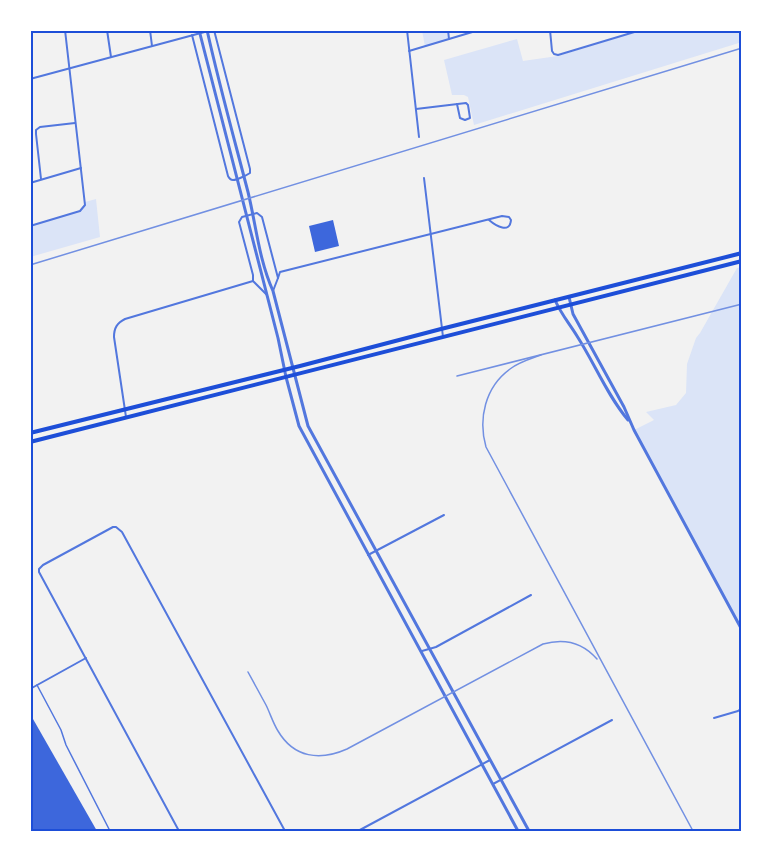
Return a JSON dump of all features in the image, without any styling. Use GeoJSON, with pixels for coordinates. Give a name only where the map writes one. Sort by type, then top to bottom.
{"type":"FeatureCollection","features":[{"type":"Feature","properties":{"kind":"main road"},"geometry":{"type":"LineString","coordinates":[[30,433],[742,253]]}},
{"type":"Feature","properties":{"kind":"main road"},"geometry":{"type":"LineString","coordinates":[[30,442],[742,261]]}},
{"type":"Feature","properties":{"kind":"street"},"geometry":{"type":"LineString","coordinates":[[30,226],[84,208],[65,30]]}},
{"type":"Feature","properties":{"kind":"street"},"geometry":{"type":"LineString","coordinates":[[107,30],[111,57]]}},
{"type":"Feature","properties":{"kind":"street"},"geometry":{"type":"LineString","coordinates":[[150,30],[152,46]]}},
{"type":"Feature","properties":{"kind":"street"},"geometry":{"type":"LineString","coordinates":[[30,79],[199,32],[213,30],[250,169],[248,175],[233,180],[228,176],[192,35]]}},
{"type":"Feature","properties":{"kind":"street"},"geometry":{"type":"LineString","coordinates":[[407,30],[419,137]]}},
{"type":"Feature","properties":{"kind":"street"},"geometry":{"type":"LineString","coordinates":[[448,30],[449,39]]}},
{"type":"Feature","properties":{"kind":"street"},"geometry":{"type":"LineString","coordinates":[[409,51],[479,30]]}},
{"type":"Feature","properties":{"kind":"street"},"geometry":{"type":"LineString","coordinates":[[550,30],[552,51],[558,55],[641,30]]}},
{"type":"Feature","properties":{"kind":"street"},"geometry":{"type":"LineString","coordinates":[[207,31],[249,194],[267,295],[301,431],[518,831]]}},
{"type":"Feature","properties":{"kind":"street"},"geometry":{"type":"LineString","coordinates":[[199,32],[264,277],[273,291],[308,426],[529,831]]}},
{"type":"Feature","properties":{"kind":"street"},"geometry":{"type":"LineString","coordinates":[[416,109],[457,104],[467,103],[470,118],[465,120],[459,116],[457,104]]}},
{"type":"Feature","properties":{"kind":"street"},"geometry":{"type":"LineString","coordinates":[[41,179],[36,130],[40,127],[76,123]]}},
{"type":"Feature","properties":{"kind":"street"},"geometry":{"type":"LineString","coordinates":[[30,183],[81,168]]}},
{"type":"Feature","properties":{"kind":"street"},"geometry":{"type":"LineString","coordinates":[[424,178],[443,337]]}},
{"type":"Feature","properties":{"kind":"street"},"geometry":{"type":"LineString","coordinates":[[267,295],[253,281],[239,222],[242,217],[257,213],[262,217],[278,278]]}},
{"type":"Feature","properties":{"kind":"street"},"geometry":{"type":"LineString","coordinates":[[273,291],[280,272],[502,216],[509,217],[511,224],[506,228],[489,220]]}},
{"type":"Feature","properties":{"kind":"street"},"geometry":{"type":"LineString","coordinates":[[126,417],[114,337],[117,324],[126,319],[253,281]]}},
{"type":"Feature","properties":{"kind":"street"},"geometry":{"type":"LineString","coordinates":[[569,297],[573,314],[742,630]]}},
{"type":"Feature","properties":{"kind":"street"},"geometry":{"type":"LineString","coordinates":[[555,300],[620,410],[630,422]]}},
{"type":"Feature","properties":{"kind":"street"},"geometry":{"type":"LineString","coordinates":[[368,555],[444,515]]}},
{"type":"Feature","properties":{"kind":"street"},"geometry":{"type":"LineString","coordinates":[[179,831],[39,572],[43,565],[110,528],[120,529],[285,831]]}},
{"type":"Feature","properties":{"kind":"street"},"geometry":{"type":"LineString","coordinates":[[361,541],[369,536]]}},
{"type":"Feature","properties":{"kind":"street"},"geometry":{"type":"LineString","coordinates":[[421,651],[436,647],[531,595]]}},
{"type":"Feature","properties":{"kind":"street"},"geometry":{"type":"LineString","coordinates":[[30,689],[86,658]]}},
{"type":"Feature","properties":{"kind":"street"},"geometry":{"type":"LineString","coordinates":[[714,718],[742,708]]}},
{"type":"Feature","properties":{"kind":"street"},"geometry":{"type":"LineString","coordinates":[[493,784],[612,720]]}},
{"type":"Feature","properties":{"kind":"street"},"geometry":{"type":"LineString","coordinates":[[358,831],[490,760]]}},
{"type":"Feature","properties":{"kind":"lane"},"geometry":{"type":"LineString","coordinates":[[37,685],[110,831]]}},
{"type":"Feature","properties":{"kind":"shaded area"},"geometry":{"type":"Polygon","coordinates":[[[422,30],[448,30],[449,39],[425,47],[422,30]]]}},
{"type":"Feature","properties":{"kind":"shaded area"},"geometry":{"type":"Polygon","coordinates":[[[642,30],[742,30],[742,42],[474,125],[468,97],[452,95],[444,60],[517,39],[523,61],[558,56],[642,30]]]}},
{"type":"Feature","properties":{"kind":"shaded area"},"geometry":{"type":"Polygon","coordinates":[[[96,199],[100,237],[30,257],[30,226],[82,210],[85,202],[96,199]]]}},
{"type":"Feature","properties":{"kind":"shaded area"},"geometry":{"type":"Polygon","coordinates":[[[742,267],[742,630],[634,430],[654,420],[646,412],[676,405],[686,393],[687,364],[696,338],[737,268],[742,267]]]}},
{"type":"Feature","properties":{"kind":"building"},"geometry":{"type":"Polygon","coordinates":[[[333,220],[339,246],[315,252],[309,226],[333,220]]]}},
{"type":"Feature","properties":{"kind":"building"},"geometry":{"type":"Polygon","coordinates":[[[33,719],[97,831],[30,831],[30,721],[33,719]]]}},
{"type":"Feature","properties":{"kind":"railway"},"geometry":{"type":"LineString","coordinates":[[30,265],[742,48]]}},
{"type":"Feature","properties":{"kind":"railway"},"geometry":{"type":"LineString","coordinates":[[457,376],[742,304]]}},
{"type":"Feature","properties":{"kind":"railway"},"geometry":{"type":"LineString","coordinates":[[541,355],[513,367],[501,376],[489,394],[483,415],[486,447],[693,831]]}},
{"type":"Feature","properties":{"kind":"railway"},"geometry":{"type":"LineString","coordinates":[[248,672],[284,740],[300,752],[318,756],[347,749],[543,644],[573,643],[586,649],[597,659]]}}]}
